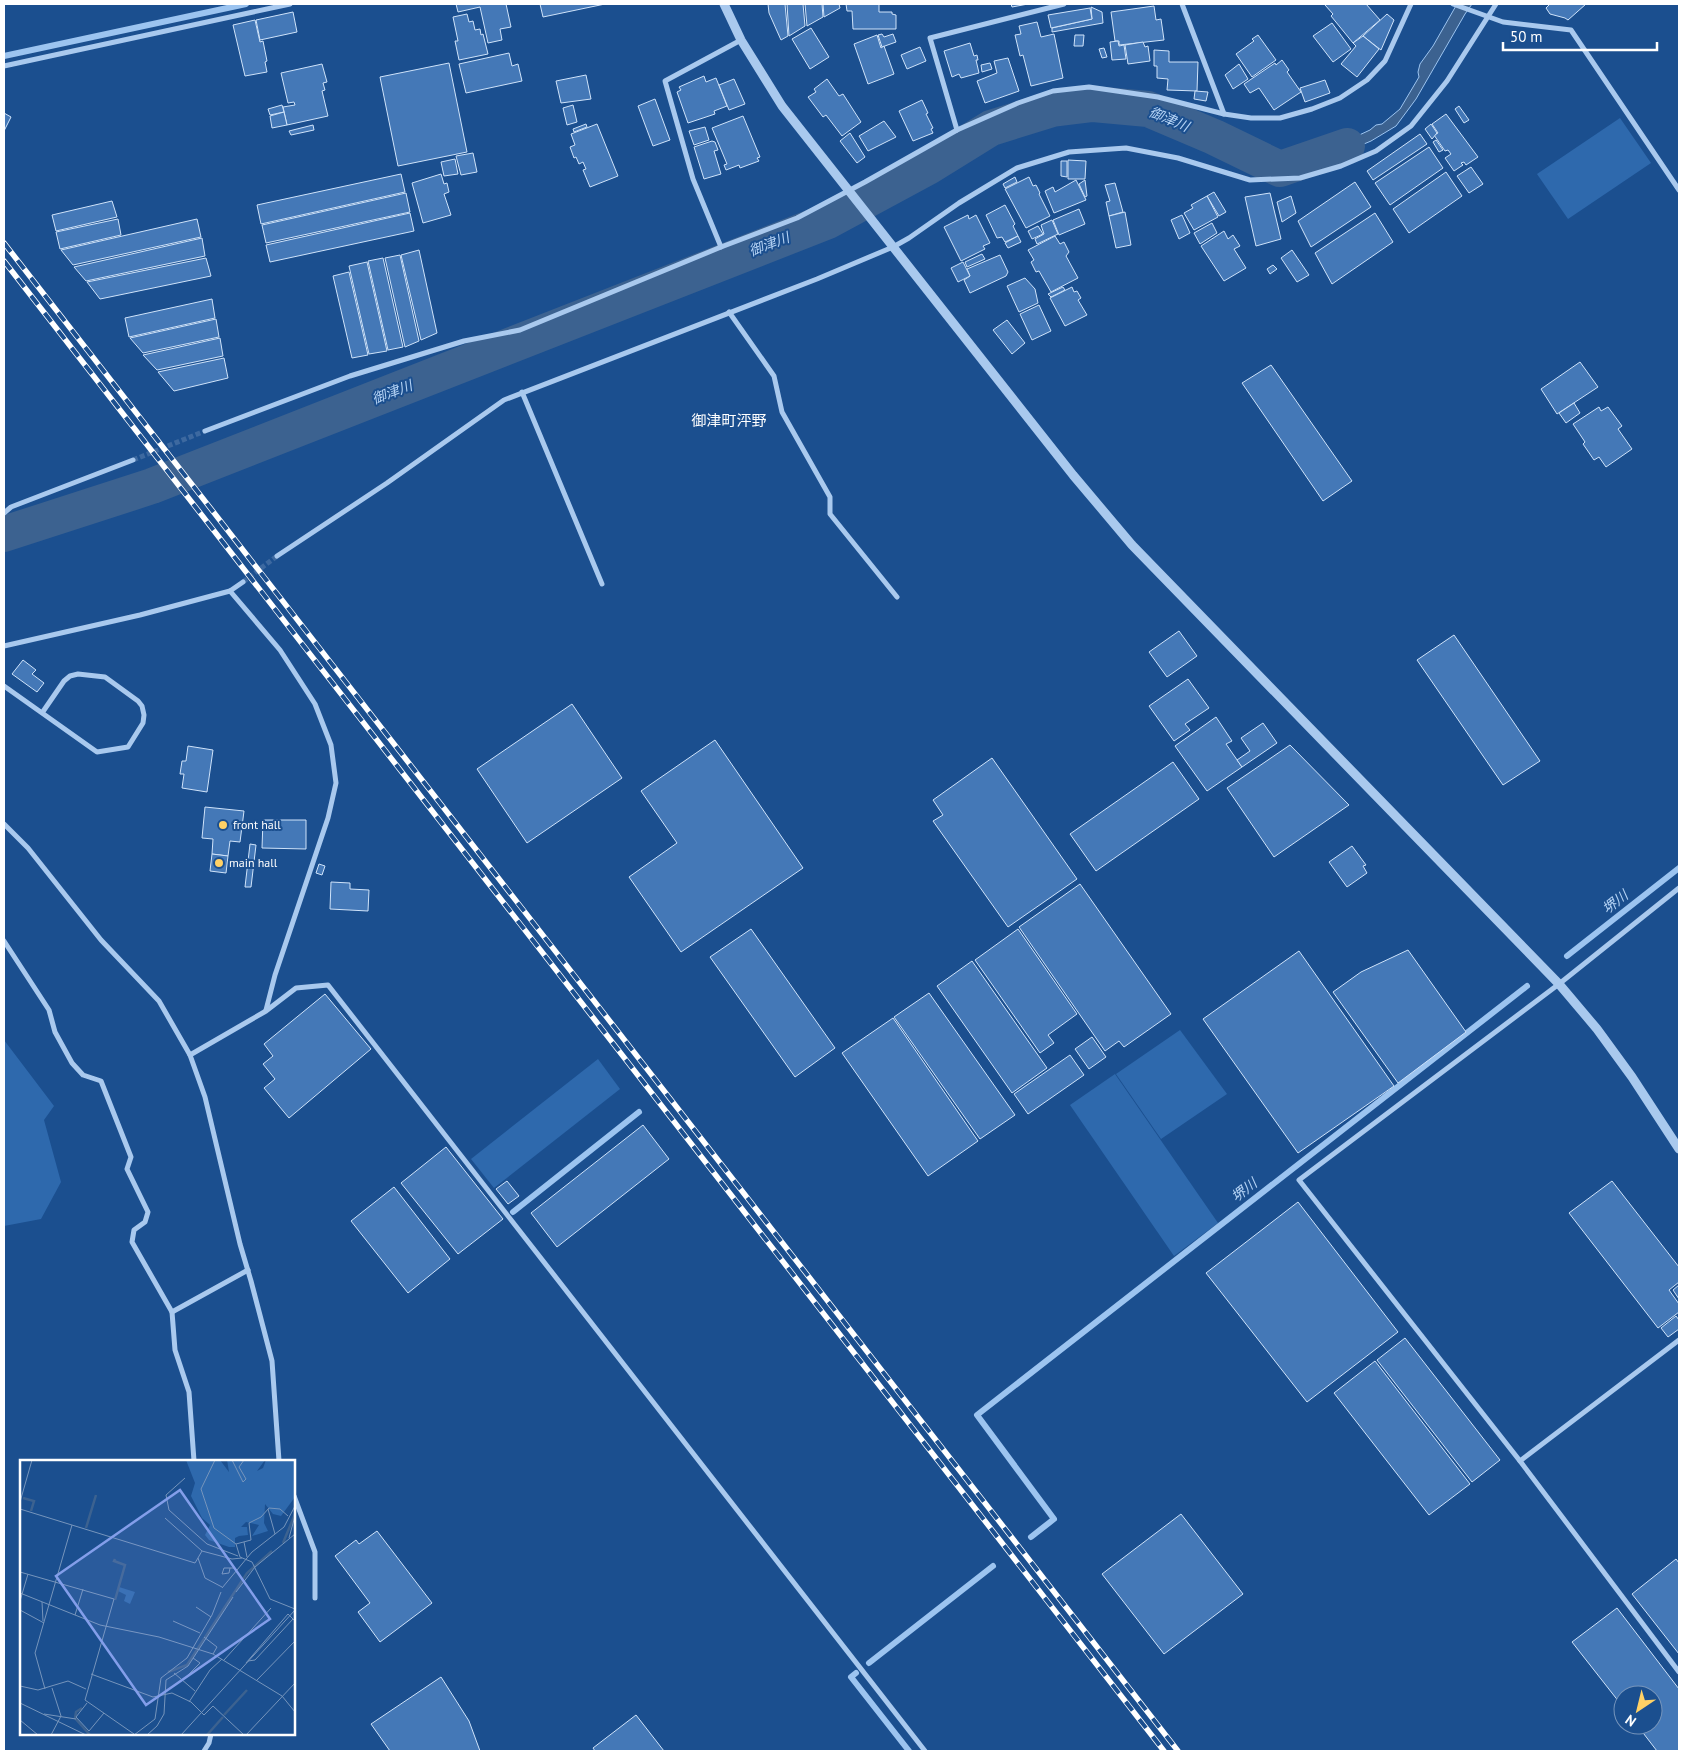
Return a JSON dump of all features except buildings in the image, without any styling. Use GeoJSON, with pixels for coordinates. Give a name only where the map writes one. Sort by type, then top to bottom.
{"type":"FeatureCollection","features":[{"type":"Feature","properties":{"kind":"street"},"geometry":{"type":"LineString","coordinates":[[4,66],[290,4]]}},
{"type":"Feature","properties":{"kind":"street"},"geometry":{"type":"LineString","coordinates":[[724,4],[740,40],[782,106],[1073,475],[1132,545],[1559,984],[1597,1029],[1632,1077],[1679,1150]]}},
{"type":"Feature","properties":{"kind":"street"},"geometry":{"type":"LineString","coordinates":[[957,130],[930,38],[1064,4]]}},
{"type":"Feature","properties":{"kind":"street"},"geometry":{"type":"LineString","coordinates":[[1182,4],[1224,114]]}},
{"type":"Feature","properties":{"kind":"street"},"geometry":{"type":"LineString","coordinates":[[205,431],[350,376],[464,341],[520,330],[721,247],[797,218],[850,193],[957,130],[1018,103],[1053,91],[1090,87],[1158,97],[1224,114],[1251,118],[1280,118],[1340,98],[1367,80],[1385,62],[1411,4]]}},
{"type":"Feature","properties":{"kind":"street"},"geometry":{"type":"LineString","coordinates":[[1453,4],[1503,22],[1571,30],[1679,190]]}},
{"type":"Feature","properties":{"kind":"street"},"geometry":{"type":"LineString","coordinates":[[277,556],[387,483],[504,400],[729,312],[891,245],[1017,168],[1069,152],[1126,148],[1178,158],[1250,180],[1300,178],[1341,166],[1376,151],[1411,126],[1447,81],[1496,4]]}},
{"type":"Feature","properties":{"kind":"street"},"geometry":{"type":"LineString","coordinates":[[721,247],[693,179],[665,82],[740,40]]}},
{"type":"Feature","properties":{"kind":"street"},"geometry":{"type":"LineString","coordinates":[[729,312],[774,376],[782,412],[830,497],[830,514],[896,597]]}},
{"type":"Feature","properties":{"kind":"street"},"geometry":{"type":"LineString","coordinates":[[522,392],[602,584]]}},
{"type":"Feature","properties":{"kind":"street"},"geometry":{"type":"LineString","coordinates":[[4,513],[12,507],[133,460]]}},
{"type":"Feature","properties":{"kind":"street"},"geometry":{"type":"LineString","coordinates":[[4,646],[140,615],[230,591],[243,582]]}},
{"type":"Feature","properties":{"kind":"street"},"geometry":{"type":"LineString","coordinates":[[230,591],[280,650],[316,704],[331,745],[336,783],[328,818],[275,975],[266,1011]]}},
{"type":"Feature","properties":{"kind":"street"},"geometry":{"type":"LineString","coordinates":[[4,686],[42,713],[97,752],[128,747],[143,723],[144,714],[138,701],[104,678],[78,674],[70,676],[64,681],[42,713]]}},
{"type":"Feature","properties":{"kind":"street"},"geometry":{"type":"LineString","coordinates":[[4,824],[28,848],[101,940],[160,1001],[190,1055],[205,1097],[240,1244],[272,1361],[279,1460]]}},
{"type":"Feature","properties":{"kind":"street"},"geometry":{"type":"LineString","coordinates":[[1679,888],[1559,984],[1299,1180],[1520,1461],[1679,1672]]}},
{"type":"Feature","properties":{"kind":"street"},"geometry":{"type":"LineString","coordinates":[[4,941],[48,1010],[55,1032],[72,1063],[83,1075],[101,1081],[131,1157],[127,1170],[148,1212],[145,1222],[134,1230],[132,1242],[172,1312],[176,1350],[189,1392],[194,1460]]}},
{"type":"Feature","properties":{"kind":"street"},"geometry":{"type":"LineString","coordinates":[[190,1055],[266,1011],[296,988],[328,985],[925,1751]]}},
{"type":"Feature","properties":{"kind":"street"},"geometry":{"type":"LineString","coordinates":[[172,1312],[248,1270]]}},
{"type":"Feature","properties":{"kind":"street"},"geometry":{"type":"LineString","coordinates":[[1520,1461],[1679,1340]]}},
{"type":"Feature","properties":{"kind":"street"},"geometry":{"type":"LineString","coordinates":[[295,1499],[315,1552],[315,1598]]}},
{"type":"Feature","properties":{"kind":"street"},"geometry":{"type":"LineString","coordinates":[[204,1751],[211,1735]]}},
{"type":"Feature","properties":{"kind":"shaded area"},"geometry":{"type":"Polygon","coordinates":[[[1457,4],[1472,4],[1416,99],[1396,126],[1371,141],[1326,160],[1284,170],[1370,130],[1376,125],[1382,124],[1400,109],[1419,77],[1420,64],[1433,46],[1457,4]]]}},
{"type":"Feature","properties":{"kind":"shaded area"},"geometry":{"type":"Polygon","coordinates":[[[1620,118],[1651,163],[1568,219],[1537,174],[1620,118]]]}},
{"type":"Feature","properties":{"kind":"shaded area"},"geometry":{"type":"Polygon","coordinates":[[[1180,1030],[1227,1094],[1161,1139],[1116,1074],[1180,1030]]]}},
{"type":"Feature","properties":{"kind":"shaded area"},"geometry":{"type":"Polygon","coordinates":[[[4,1040],[54,1106],[44,1120],[61,1182],[41,1219],[4,1226],[4,1040]]]}},
{"type":"Feature","properties":{"kind":"shaded area"},"geometry":{"type":"Polygon","coordinates":[[[598,1059],[620,1089],[494,1188],[471,1159],[598,1059]]]}},
{"type":"Feature","properties":{"kind":"shaded area"},"geometry":{"type":"Polygon","coordinates":[[[1115,1074],[1218,1223],[1174,1256],[1070,1105],[1115,1074]]]}},
{"type":"Feature","properties":{"kind":"waterway"},"geometry":{"type":"LineString","coordinates":[[4,56],[246,4]]}},
{"type":"Feature","properties":{"kind":"waterway","name":"御津川"},"geometry":{"type":"LineString","coordinates":[[4,534],[152,486],[828,221],[928,167],[991,128],[1052,109],[1093,104],[1148,109],[1214,137],[1280,169],[1347,146]]}},
{"type":"Feature","properties":{"kind":"waterway","name":"堺川"},"geometry":{"type":"LineString","coordinates":[[1567,956],[1679,868]]}},
{"type":"Feature","properties":{"kind":"waterway","name":"堺川"},"geometry":{"type":"LineString","coordinates":[[1031,1537],[1054,1519],[977,1415],[1527,986]]}},
{"type":"Feature","properties":{"kind":"waterway"},"geometry":{"type":"LineString","coordinates":[[513,1212],[639,1112]]}},
{"type":"Feature","properties":{"kind":"waterway"},"geometry":{"type":"LineString","coordinates":[[869,1663],[993,1566]]}},
{"type":"Feature","properties":{"kind":"waterway"},"geometry":{"type":"LineString","coordinates":[[856,1673],[851,1677],[909,1751]]}},
{"type":"Feature","properties":{"kind":"tunnel"},"geometry":{"type":"LineString","coordinates":[[133,460],[205,431]]}},
{"type":"Feature","properties":{"kind":"tunnel"},"geometry":{"type":"LineString","coordinates":[[243,582],[277,556]]}},
{"type":"Feature","properties":{"kind":"railway"},"geometry":{"type":"LineString","coordinates":[[4,243],[1178,1751]]}},
{"type":"Feature","properties":{"kind":"railway"},"geometry":{"type":"LineString","coordinates":[[4,261],[1164,1751]]}},
{"type":"Feature","properties":{"kind":"place","name":"front hall"},"geometry":{"type":"Point","coordinates":[223,825]}},
{"type":"Feature","properties":{"kind":"place","name":"main hall"},"geometry":{"type":"Point","coordinates":[219,863]}},
{"type":"Feature","properties":{"kind":"district","name":"御津町泙野"},"geometry":{"type":"Point","coordinates":[729,421]}}]}
